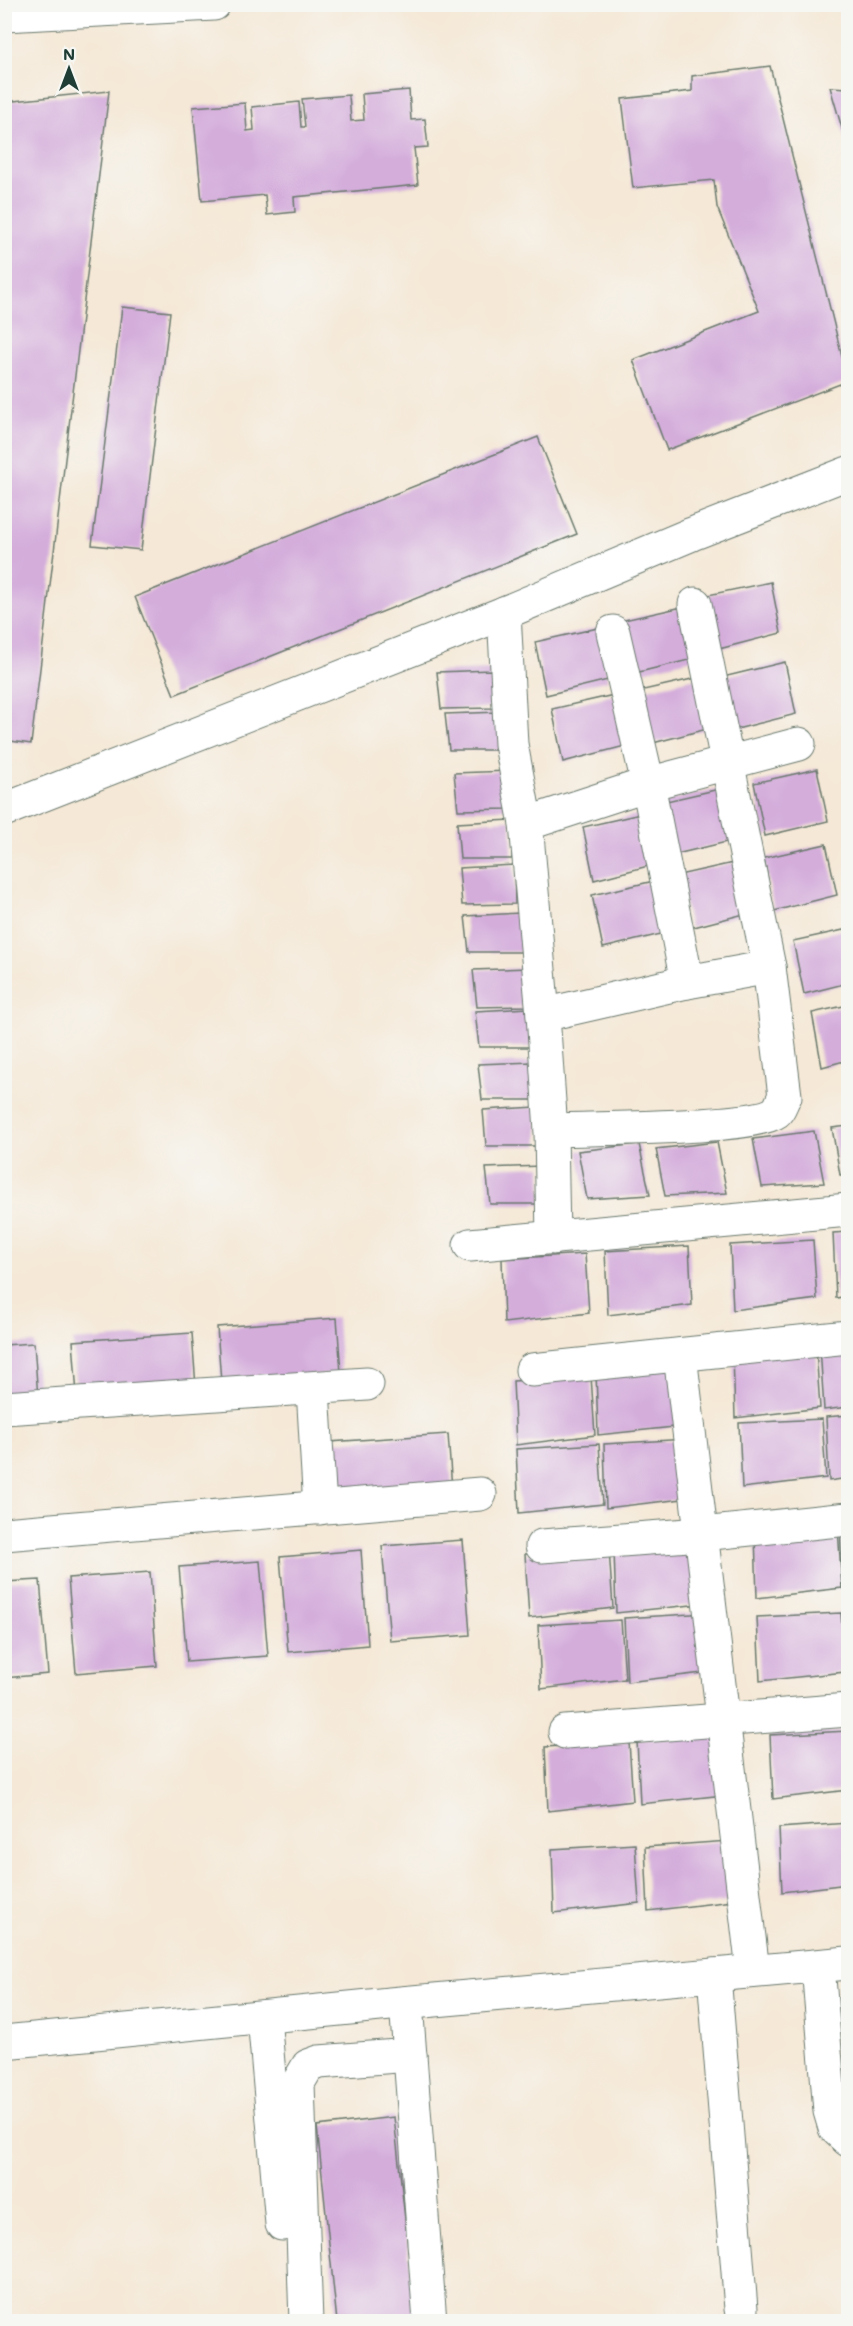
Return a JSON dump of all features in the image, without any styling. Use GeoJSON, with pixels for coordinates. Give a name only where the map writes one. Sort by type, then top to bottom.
{"type":"FeatureCollection","features":[{"type":"Feature","properties":{"kind":"street"},"geometry":{"type":"LineString","coordinates":[[4,15],[214,4]]}},
{"type":"Feature","properties":{"kind":"street"},"geometry":{"type":"LineString","coordinates":[[4,810],[504,613],[692,534],[849,473]]}},
{"type":"Feature","properties":{"kind":"street"},"geometry":{"type":"LineString","coordinates":[[551,1130],[733,1122],[760,1118],[777,1111],[785,1096],[769,967],[694,604]]}},
{"type":"Feature","properties":{"kind":"street"},"geometry":{"type":"LineString","coordinates":[[504,613],[511,744],[526,824],[543,1015],[551,1130],[553,1238]]}},
{"type":"Feature","properties":{"kind":"street"},"geometry":{"type":"LineString","coordinates":[[613,632],[648,784],[687,982]]}},
{"type":"Feature","properties":{"kind":"street"},"geometry":{"type":"LineString","coordinates":[[526,824],[648,784],[799,744]]}},
{"type":"Feature","properties":{"kind":"street"},"geometry":{"type":"LineString","coordinates":[[543,1015],[687,982],[769,967]]}},
{"type":"Feature","properties":{"kind":"street"},"geometry":{"type":"LineString","coordinates":[[470,1245],[849,1210]]}},
{"type":"Feature","properties":{"kind":"street"},"geometry":{"type":"LineString","coordinates":[[532,1370],[849,1336]]}},
{"type":"Feature","properties":{"kind":"street"},"geometry":{"type":"LineString","coordinates":[[680,1355],[753,1971]]}},
{"type":"Feature","properties":{"kind":"street"},"geometry":{"type":"LineString","coordinates":[[4,1408],[367,1384]]}},
{"type":"Feature","properties":{"kind":"street"},"geometry":{"type":"LineString","coordinates":[[313,1389],[320,1508]]}},
{"type":"Feature","properties":{"kind":"street"},"geometry":{"type":"LineString","coordinates":[[4,1534],[480,1494]]}},
{"type":"Feature","properties":{"kind":"street"},"geometry":{"type":"LineString","coordinates":[[542,1546],[702,1534],[849,1519]]}},
{"type":"Feature","properties":{"kind":"street"},"geometry":{"type":"LineString","coordinates":[[564,1732],[849,1710]]}},
{"type":"Feature","properties":{"kind":"street"},"geometry":{"type":"LineString","coordinates":[[4,2042],[833,1965],[830,2111],[835,2128],[849,2140]]}},
{"type":"Feature","properties":{"kind":"street"},"geometry":{"type":"LineString","coordinates":[[714,1975],[741,2309]]}},
{"type":"Feature","properties":{"kind":"street"},"geometry":{"type":"LineString","coordinates":[[406,2003],[430,2322]]}},
{"type":"Feature","properties":{"kind":"street"},"geometry":{"type":"LineString","coordinates":[[264,2017],[291,2322]]}},
{"type":"Feature","properties":{"kind":"street"},"geometry":{"type":"LineString","coordinates":[[306,2322],[298,2083],[308,2066],[319,2062],[410,2055]]}},
{"type":"Feature","properties":{"kind":"building"},"geometry":{"type":"Polygon","coordinates":[[[770,66],[848,381],[667,450],[633,360],[759,311],[717,207],[714,180],[633,188],[622,99],[692,91],[692,76],[770,66]]]}},
{"type":"Feature","properties":{"kind":"building"},"geometry":{"type":"Polygon","coordinates":[[[830,87],[848,88],[848,149],[830,87]]]}},
{"type":"Feature","properties":{"kind":"building"},"geometry":{"type":"Polygon","coordinates":[[[409,90],[411,120],[425,119],[428,147],[414,148],[418,185],[294,197],[295,212],[267,215],[265,195],[202,201],[193,107],[245,103],[247,131],[254,130],[252,107],[299,102],[301,127],[305,127],[302,99],[349,95],[351,121],[364,120],[362,94],[409,90]]]}},
{"type":"Feature","properties":{"kind":"building"},"geometry":{"type":"Polygon","coordinates":[[[109,91],[31,744],[4,740],[4,102],[109,91]]]}},
{"type":"Feature","properties":{"kind":"building"},"geometry":{"type":"Polygon","coordinates":[[[122,307],[170,312],[141,550],[92,545],[122,307]]]}},
{"type":"Feature","properties":{"kind":"building"},"geometry":{"type":"Polygon","coordinates":[[[538,437],[577,534],[174,695],[135,597],[538,437]]]}},
{"type":"Feature","properties":{"kind":"building"},"geometry":{"type":"Polygon","coordinates":[[[771,582],[781,633],[719,649],[708,595],[771,582]]]}},
{"type":"Feature","properties":{"kind":"building"},"geometry":{"type":"Polygon","coordinates":[[[687,606],[697,658],[635,673],[624,620],[687,606]]]}},
{"type":"Feature","properties":{"kind":"building"},"geometry":{"type":"Polygon","coordinates":[[[598,628],[608,680],[546,695],[535,642],[598,628]]]}},
{"type":"Feature","properties":{"kind":"building"},"geometry":{"type":"Polygon","coordinates":[[[785,662],[796,714],[733,730],[723,677],[785,662]]]}},
{"type":"Feature","properties":{"kind":"building"},"geometry":{"type":"Polygon","coordinates":[[[492,670],[493,708],[441,709],[437,672],[492,670]]]}},
{"type":"Feature","properties":{"kind":"building"},"geometry":{"type":"Polygon","coordinates":[[[701,677],[711,728],[649,744],[639,691],[701,677]]]}},
{"type":"Feature","properties":{"kind":"building"},"geometry":{"type":"Polygon","coordinates":[[[614,695],[625,746],[563,762],[552,709],[614,695]]]}},
{"type":"Feature","properties":{"kind":"building"},"geometry":{"type":"Polygon","coordinates":[[[500,712],[501,750],[449,750],[445,714],[500,712]]]}},
{"type":"Feature","properties":{"kind":"building"},"geometry":{"type":"Polygon","coordinates":[[[817,769],[828,821],[765,836],[754,783],[817,769]]]}},
{"type":"Feature","properties":{"kind":"building"},"geometry":{"type":"Polygon","coordinates":[[[509,771],[510,809],[458,810],[454,773],[509,771]]]}},
{"type":"Feature","properties":{"kind":"building"},"geometry":{"type":"Polygon","coordinates":[[[724,788],[735,840],[672,855],[662,802],[724,788]]]}},
{"type":"Feature","properties":{"kind":"building"},"geometry":{"type":"Polygon","coordinates":[[[645,813],[656,864],[594,880],[583,827],[645,813]]]}},
{"type":"Feature","properties":{"kind":"building"},"geometry":{"type":"Polygon","coordinates":[[[511,820],[512,859],[460,859],[457,823],[511,820]]]}},
{"type":"Feature","properties":{"kind":"building"},"geometry":{"type":"Polygon","coordinates":[[[826,844],[837,895],[774,911],[764,858],[826,844]]]}},
{"type":"Feature","properties":{"kind":"building"},"geometry":{"type":"Polygon","coordinates":[[[742,861],[752,912],[690,928],[679,875],[742,861]]]}},
{"type":"Feature","properties":{"kind":"building"},"geometry":{"type":"Polygon","coordinates":[[[514,865],[515,904],[462,905],[459,868],[514,865]]]}},
{"type":"Feature","properties":{"kind":"building"},"geometry":{"type":"Polygon","coordinates":[[[654,881],[665,933],[603,948],[592,895],[654,881]]]}},
{"type":"Feature","properties":{"kind":"building"},"geometry":{"type":"Polygon","coordinates":[[[520,913],[521,952],[469,952],[465,916],[520,913]]]}},
{"type":"Feature","properties":{"kind":"building"},"geometry":{"type":"Polygon","coordinates":[[[848,929],[848,983],[804,994],[793,941],[848,929]]]}},
{"type":"Feature","properties":{"kind":"building"},"geometry":{"type":"Polygon","coordinates":[[[528,968],[529,1006],[477,1007],[473,970],[528,968]]]}},
{"type":"Feature","properties":{"kind":"building"},"geometry":{"type":"Polygon","coordinates":[[[848,1005],[848,1060],[822,1067],[812,1013],[848,1005]]]}},
{"type":"Feature","properties":{"kind":"building"},"geometry":{"type":"Polygon","coordinates":[[[530,1008],[531,1047],[479,1047],[475,1011],[530,1008]]]}},
{"type":"Feature","properties":{"kind":"building"},"geometry":{"type":"Polygon","coordinates":[[[533,1062],[534,1100],[482,1100],[478,1064],[533,1062]]]}},
{"type":"Feature","properties":{"kind":"building"},"geometry":{"type":"Polygon","coordinates":[[[537,1107],[538,1146],[486,1146],[483,1110],[537,1107]]]}},
{"type":"Feature","properties":{"kind":"building"},"geometry":{"type":"Polygon","coordinates":[[[848,1126],[848,1175],[840,1175],[832,1128],[848,1126]]]}},
{"type":"Feature","properties":{"kind":"building"},"geometry":{"type":"Polygon","coordinates":[[[814,1131],[824,1183],[762,1187],[753,1139],[814,1131]]]}},
{"type":"Feature","properties":{"kind":"building"},"geometry":{"type":"Polygon","coordinates":[[[717,1142],[727,1193],[665,1196],[656,1149],[717,1142]]]}},
{"type":"Feature","properties":{"kind":"building"},"geometry":{"type":"Polygon","coordinates":[[[639,1144],[650,1195],[587,1199],[578,1151],[639,1144]]]}},
{"type":"Feature","properties":{"kind":"building"},"geometry":{"type":"Polygon","coordinates":[[[541,1166],[542,1204],[490,1204],[486,1168],[541,1166]]]}},
{"type":"Feature","properties":{"kind":"building"},"geometry":{"type":"Polygon","coordinates":[[[848,1232],[848,1296],[836,1298],[833,1233],[848,1232]]]}},
{"type":"Feature","properties":{"kind":"building"},"geometry":{"type":"Polygon","coordinates":[[[813,1240],[817,1299],[733,1310],[730,1245],[813,1240]]]}},
{"type":"Feature","properties":{"kind":"building"},"geometry":{"type":"Polygon","coordinates":[[[689,1246],[692,1305],[608,1315],[605,1251],[689,1246]]]}},
{"type":"Feature","properties":{"kind":"building"},"geometry":{"type":"Polygon","coordinates":[[[585,1254],[589,1313],[504,1323],[502,1259],[585,1254]]]}},
{"type":"Feature","properties":{"kind":"building"},"geometry":{"type":"Polygon","coordinates":[[[337,1318],[341,1373],[221,1382],[217,1327],[337,1318]]]}},
{"type":"Feature","properties":{"kind":"building"},"geometry":{"type":"Polygon","coordinates":[[[192,1333],[196,1387],[77,1395],[73,1341],[192,1333]]]}},
{"type":"Feature","properties":{"kind":"building"},"geometry":{"type":"Polygon","coordinates":[[[34,1343],[38,1398],[4,1400],[4,1345],[34,1343]]]}},
{"type":"Feature","properties":{"kind":"building"},"geometry":{"type":"Polygon","coordinates":[[[848,1345],[848,1407],[824,1410],[820,1346],[848,1345]]]}},
{"type":"Feature","properties":{"kind":"building"},"geometry":{"type":"Polygon","coordinates":[[[816,1349],[820,1408],[735,1418],[733,1354],[816,1349]]]}},
{"type":"Feature","properties":{"kind":"building"},"geometry":{"type":"Polygon","coordinates":[[[679,1366],[683,1426],[598,1435],[596,1371],[679,1366]]]}},
{"type":"Feature","properties":{"kind":"building"},"geometry":{"type":"Polygon","coordinates":[[[591,1376],[595,1435],[516,1445],[513,1381],[591,1376]]]}},
{"type":"Feature","properties":{"kind":"building"},"geometry":{"type":"Polygon","coordinates":[[[848,1415],[848,1478],[829,1481],[826,1417],[848,1415]]]}},
{"type":"Feature","properties":{"kind":"building"},"geometry":{"type":"Polygon","coordinates":[[[822,1419],[826,1478],[742,1488],[739,1423],[822,1419]]]}},
{"type":"Feature","properties":{"kind":"building"},"geometry":{"type":"Polygon","coordinates":[[[448,1434],[452,1489],[332,1497],[329,1442],[448,1434]]]}},
{"type":"Feature","properties":{"kind":"building"},"geometry":{"type":"Polygon","coordinates":[[[687,1439],[691,1498],[606,1508],[604,1444],[687,1439]]]}},
{"type":"Feature","properties":{"kind":"building"},"geometry":{"type":"Polygon","coordinates":[[[599,1444],[603,1504],[519,1513],[516,1449],[599,1444]]]}},
{"type":"Feature","properties":{"kind":"building"},"geometry":{"type":"Polygon","coordinates":[[[840,1525],[848,1525],[848,1589],[843,1589],[840,1525]]]}},
{"type":"Feature","properties":{"kind":"building"},"geometry":{"type":"Polygon","coordinates":[[[838,1529],[842,1588],[757,1598],[755,1534],[838,1529]]]}},
{"type":"Feature","properties":{"kind":"building"},"geometry":{"type":"Polygon","coordinates":[[[463,1540],[470,1635],[390,1641],[382,1546],[463,1540]]]}},
{"type":"Feature","properties":{"kind":"building"},"geometry":{"type":"Polygon","coordinates":[[[697,1544],[701,1604],[616,1613],[614,1549],[697,1544]]]}},
{"type":"Feature","properties":{"kind":"building"},"geometry":{"type":"Polygon","coordinates":[[[609,1549],[613,1608],[529,1618],[525,1554],[609,1549]]]}},
{"type":"Feature","properties":{"kind":"building"},"geometry":{"type":"Polygon","coordinates":[[[361,1550],[368,1645],[288,1652],[280,1557],[361,1550]]]}},
{"type":"Feature","properties":{"kind":"building"},"geometry":{"type":"Polygon","coordinates":[[[260,1561],[268,1656],[187,1662],[179,1567],[260,1561]]]}},
{"type":"Feature","properties":{"kind":"building"},"geometry":{"type":"Polygon","coordinates":[[[150,1572],[157,1666],[76,1673],[68,1578],[150,1572]]]}},
{"type":"Feature","properties":{"kind":"building"},"geometry":{"type":"Polygon","coordinates":[[[40,1580],[48,1674],[4,1678],[4,1582],[40,1580]]]}},
{"type":"Feature","properties":{"kind":"building"},"geometry":{"type":"Polygon","coordinates":[[[708,1613],[711,1672],[627,1682],[624,1618],[708,1613]]]}},
{"type":"Feature","properties":{"kind":"building"},"geometry":{"type":"Polygon","coordinates":[[[841,1613],[845,1672],[760,1681],[757,1617],[841,1613]]]}},
{"type":"Feature","properties":{"kind":"building"},"geometry":{"type":"Polygon","coordinates":[[[621,1620],[625,1679],[541,1689],[538,1625],[621,1620]]]}},
{"type":"Feature","properties":{"kind":"building"},"geometry":{"type":"Polygon","coordinates":[[[848,1731],[848,1790],[773,1799],[770,1735],[848,1731]]]}},
{"type":"Feature","properties":{"kind":"building"},"geometry":{"type":"Polygon","coordinates":[[[720,1735],[724,1795],[640,1804],[637,1740],[720,1735]]]}},
{"type":"Feature","properties":{"kind":"building"},"geometry":{"type":"Polygon","coordinates":[[[629,1742],[633,1801],[548,1811],[545,1747],[629,1742]]]}},
{"type":"Feature","properties":{"kind":"building"},"geometry":{"type":"Polygon","coordinates":[[[848,1823],[848,1884],[782,1892],[779,1828],[848,1823]]]}},
{"type":"Feature","properties":{"kind":"building"},"geometry":{"type":"Polygon","coordinates":[[[729,1841],[733,1901],[648,1911],[645,1847],[729,1841]]]}},
{"type":"Feature","properties":{"kind":"building"},"geometry":{"type":"Polygon","coordinates":[[[635,1844],[639,1903],[554,1913],[552,1849],[635,1844]]]}},
{"type":"Feature","properties":{"kind":"building"},"geometry":{"type":"Polygon","coordinates":[[[394,2117],[416,2322],[337,2322],[317,2126],[394,2117]]]}}]}
